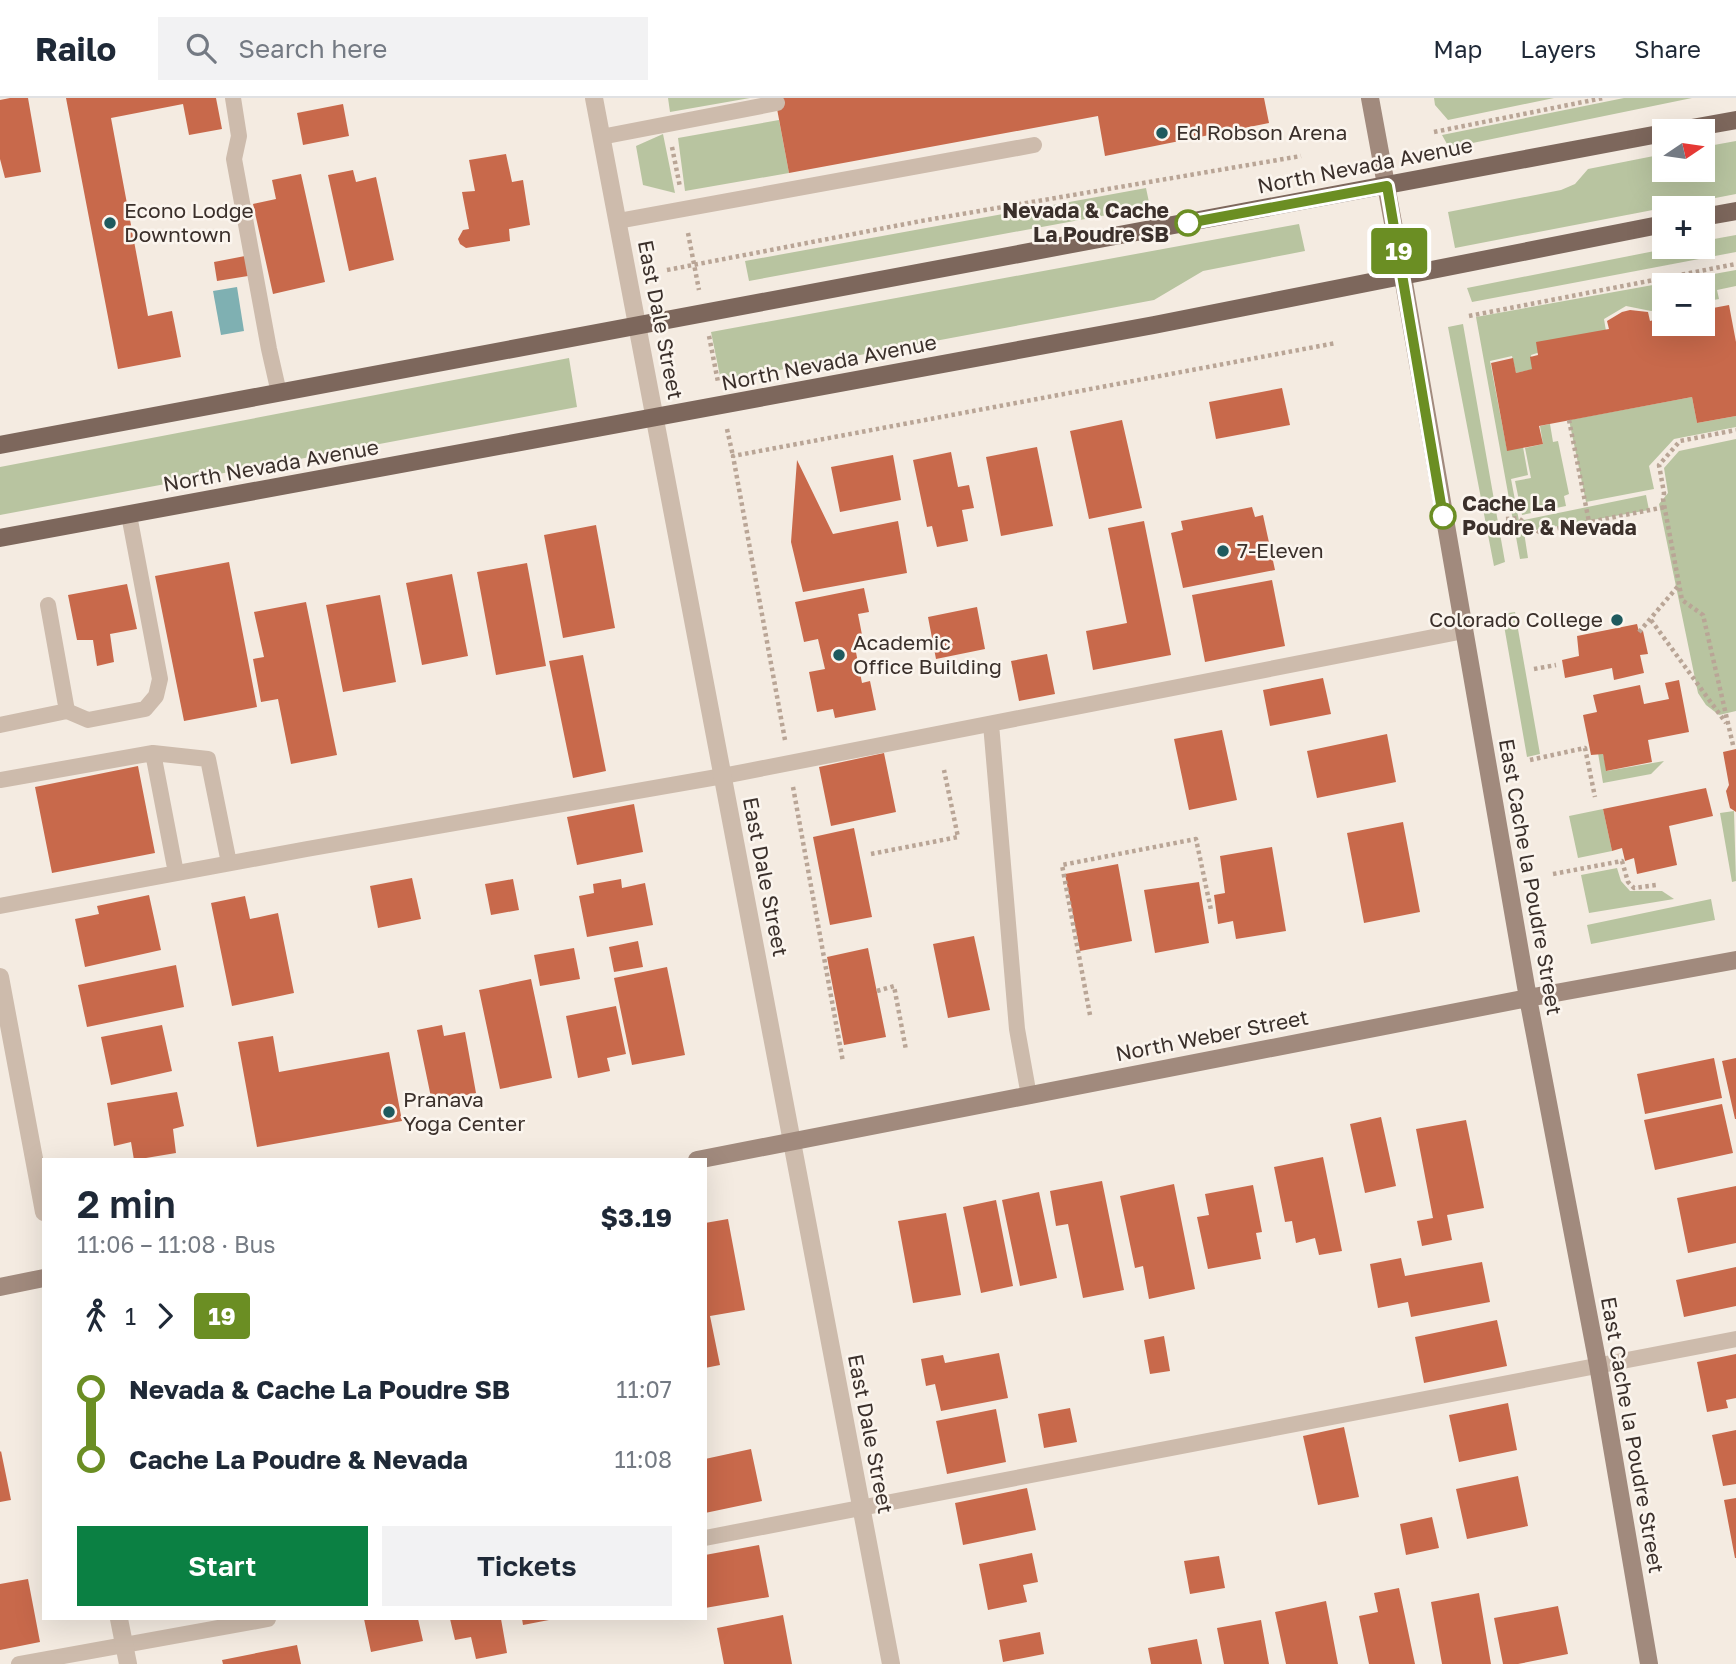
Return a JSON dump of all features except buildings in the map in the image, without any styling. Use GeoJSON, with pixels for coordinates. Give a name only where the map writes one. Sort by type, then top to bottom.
{"type":"FeatureCollection","features":[{"type":"Feature","properties":{"kind":"main road"},"geometry":{"type":"LineString","coordinates":[[1715,124],[1736,120]]}},
{"type":"Feature","properties":{"kind":"main road","name":"North Nevada Avenue"},"geometry":{"type":"LineString","coordinates":[[0,445],[1652,135]]}},
{"type":"Feature","properties":{"kind":"main road"},"geometry":{"type":"LineString","coordinates":[[1715,215],[1736,211]]}},
{"type":"Feature","properties":{"kind":"main road","name":"North Nevada Avenue"},"geometry":{"type":"LineString","coordinates":[[0,538],[655,419],[1652,227]]}},
{"type":"Feature","properties":{"kind":"street","name":"East Dale Street"},"geometry":{"type":"LineString","coordinates":[[594,98],[891,1664]]}},
{"type":"Feature","properties":{"kind":"street","name":"East Cache la Poudre Street"},"geometry":{"type":"LineString","coordinates":[[1370,98],[1528,998],[1598,1365],[1649,1664]]}},
{"type":"Feature","properties":{"kind":"street","name":"North Weber Street"},"geometry":{"type":"LineString","coordinates":[[707,1158],[1736,960]]}},
{"type":"Feature","properties":{"kind":"street"},"geometry":{"type":"LineString","coordinates":[[0,977],[42,1201]]}},
{"type":"Feature","properties":{"kind":"street"},"geometry":{"type":"LineString","coordinates":[[0,1287],[42,1278]]}},
{"type":"Feature","properties":{"kind":"street"},"geometry":{"type":"LineString","coordinates":[[119,1620],[128,1664]]}},
{"type":"Feature","properties":{"kind":"lane"},"geometry":{"type":"LineString","coordinates":[[233,98],[239,136],[234,159],[279,393]]}},
{"type":"Feature","properties":{"kind":"lane"},"geometry":{"type":"LineString","coordinates":[[601,137],[777,103]]}},
{"type":"Feature","properties":{"kind":"lane"},"geometry":{"type":"LineString","coordinates":[[618,221],[1034,145]]}},
{"type":"Feature","properties":{"kind":"lane"},"geometry":{"type":"LineString","coordinates":[[0,725],[67,711],[88,720],[145,709],[156,696],[160,679],[129,515]]}},
{"type":"Feature","properties":{"kind":"lane"},"geometry":{"type":"LineString","coordinates":[[48,605],[67,711]]}},
{"type":"Feature","properties":{"kind":"lane"},"geometry":{"type":"LineString","coordinates":[[0,906],[723,776],[1464,631]]}},
{"type":"Feature","properties":{"kind":"lane"},"geometry":{"type":"LineString","coordinates":[[991,724],[1017,1029],[1029,1096]]}},
{"type":"Feature","properties":{"kind":"lane"},"geometry":{"type":"LineString","coordinates":[[0,780],[153,753],[208,759],[229,863]]}},
{"type":"Feature","properties":{"kind":"lane"},"geometry":{"type":"LineString","coordinates":[[153,753],[176,873]]}},
{"type":"Feature","properties":{"kind":"lane"},"geometry":{"type":"LineString","coordinates":[[707,1538],[1736,1339]]}},
{"type":"Feature","properties":{"kind":"lane"},"geometry":{"type":"LineString","coordinates":[[19,1664],[262,1620]]}},
{"type":"Feature","properties":{"kind":"path"},"geometry":{"type":"LineString","coordinates":[[1434,132],[1603,98]]}},
{"type":"Feature","properties":{"kind":"path"},"geometry":{"type":"LineString","coordinates":[[668,124],[733,456],[843,1062]]}},
{"type":"Feature","properties":{"kind":"path"},"geometry":{"type":"LineString","coordinates":[[667,270],[921,221],[1301,156]]}},
{"type":"Feature","properties":{"kind":"path"},"geometry":{"type":"LineString","coordinates":[[1469,316],[1736,264]]}},
{"type":"Feature","properties":{"kind":"path"},"geometry":{"type":"LineString","coordinates":[[733,456],[1336,344]]}},
{"type":"Feature","properties":{"kind":"path"},"geometry":{"type":"LineString","coordinates":[[1569,420],[1589,522]]}},
{"type":"Feature","properties":{"kind":"path"},"geometry":{"type":"LineString","coordinates":[[1734,745],[1703,615],[1682,600],[1660,465],[1680,441],[1736,430]]}},
{"type":"Feature","properties":{"kind":"path"},"geometry":{"type":"LineString","coordinates":[[1506,519],[1518,518],[1539,532],[1665,507]]}},
{"type":"Feature","properties":{"kind":"path"},"geometry":{"type":"LineString","coordinates":[[1639,632],[1680,584]]}},
{"type":"Feature","properties":{"kind":"path"},"geometry":{"type":"LineString","coordinates":[[1651,620],[1729,726]]}},
{"type":"Feature","properties":{"kind":"path"},"geometry":{"type":"LineString","coordinates":[[1534,669],[1556,665]]}},
{"type":"Feature","properties":{"kind":"path"},"geometry":{"type":"LineString","coordinates":[[1729,726],[1736,725]]}},
{"type":"Feature","properties":{"kind":"path"},"geometry":{"type":"LineString","coordinates":[[1530,761],[1585,748],[1595,797]]}},
{"type":"Feature","properties":{"kind":"path"},"geometry":{"type":"LineString","coordinates":[[871,854],[958,837],[944,770]]}},
{"type":"Feature","properties":{"kind":"path"},"geometry":{"type":"LineString","coordinates":[[1090,1015],[1062,865],[1196,839],[1211,910]]}},
{"type":"Feature","properties":{"kind":"path"},"geometry":{"type":"LineString","coordinates":[[1553,874],[1622,861],[1628,883],[1634,888],[1656,885]]}},
{"type":"Feature","properties":{"kind":"path"},"geometry":{"type":"LineString","coordinates":[[877,990],[894,986],[906,1049]]}},
{"type":"Feature","properties":{"kind":"green space"},"geometry":{"type":"Polygon","coordinates":[[[668,98],[750,98],[670,112],[668,98]]]}},
{"type":"Feature","properties":{"kind":"green space"},"geometry":{"type":"Polygon","coordinates":[[[1434,98],[1554,98],[1448,120],[1435,105],[1434,98]]]}},
{"type":"Feature","properties":{"kind":"green space"},"geometry":{"type":"Polygon","coordinates":[[[1624,98],[1692,98],[1458,146],[1447,144],[1442,135],[1624,98]]]}},
{"type":"Feature","properties":{"kind":"green space"},"geometry":{"type":"Polygon","coordinates":[[[779,120],[789,173],[685,191],[678,138],[779,120]]]}},
{"type":"Feature","properties":{"kind":"green space"},"geometry":{"type":"Polygon","coordinates":[[[663,134],[675,193],[643,185],[636,146],[663,134]]]}},
{"type":"Feature","properties":{"kind":"green space"},"geometry":{"type":"Polygon","coordinates":[[[1736,141],[1736,194],[1715,198],[1652,196],[1652,210],[1455,248],[1448,212],[1561,190],[1575,184],[1588,169],[1652,156],[1652,182],[1715,182],[1715,145],[1736,141]]]}},
{"type":"Feature","properties":{"kind":"green space"},"geometry":{"type":"Polygon","coordinates":[[[1146,188],[1150,207],[749,281],[745,261],[1146,188]]]}},
{"type":"Feature","properties":{"kind":"green space"},"geometry":{"type":"Polygon","coordinates":[[[1299,224],[1305,251],[1203,271],[1154,300],[721,381],[711,332],[1299,224]]]}},
{"type":"Feature","properties":{"kind":"green space"},"geometry":{"type":"Polygon","coordinates":[[[1736,235],[1736,252],[1715,256],[1715,239],[1736,235]]]}},
{"type":"Feature","properties":{"kind":"green space"},"geometry":{"type":"Polygon","coordinates":[[[1652,252],[1652,259],[1699,259],[1472,302],[1467,288],[1652,252]]]}},
{"type":"Feature","properties":{"kind":"green space"},"geometry":{"type":"Polygon","coordinates":[[[1736,270],[1736,286],[1717,290],[1719,299],[1715,300],[1715,274],[1736,270]]]}},
{"type":"Feature","properties":{"kind":"green space"},"geometry":{"type":"Polygon","coordinates":[[[1652,285],[1652,311],[1626,306],[1604,319],[1606,331],[1531,355],[1534,369],[1516,373],[1512,356],[1490,361],[1507,450],[1523,447],[1528,475],[1511,479],[1519,521],[1646,495],[1649,510],[1524,532],[1528,558],[1520,559],[1476,317],[1652,285]]]}},
{"type":"Feature","properties":{"kind":"green space"},"geometry":{"type":"Polygon","coordinates":[[[1463,324],[1505,562],[1494,566],[1448,327],[1463,324]]]}},
{"type":"Feature","properties":{"kind":"green space"},"geometry":{"type":"Polygon","coordinates":[[[569,358],[577,407],[0,515],[0,467],[569,358]]]}},
{"type":"Feature","properties":{"kind":"green space"},"geometry":{"type":"Polygon","coordinates":[[[1692,397],[1697,423],[1736,416],[1736,427],[1674,439],[1649,466],[1654,489],[1586,502],[1569,420],[1692,397]]]}},
{"type":"Feature","properties":{"kind":"green space"},"geometry":{"type":"Polygon","coordinates":[[[1550,424],[1553,442],[1558,441],[1569,494],[1564,496],[1566,506],[1522,515],[1515,481],[1531,478],[1525,448],[1543,444],[1540,426],[1550,424]]]}},
{"type":"Feature","properties":{"kind":"green space"},"geometry":{"type":"Polygon","coordinates":[[[1736,439],[1736,711],[1719,715],[1706,705],[1698,693],[1659,504],[1668,493],[1664,468],[1679,451],[1736,439]]]}},
{"type":"Feature","properties":{"kind":"green space"},"geometry":{"type":"Polygon","coordinates":[[[1515,612],[1540,754],[1527,757],[1502,614],[1515,612]]]}},
{"type":"Feature","properties":{"kind":"green space"},"geometry":{"type":"Polygon","coordinates":[[[1598,753],[1603,754],[1607,771],[1664,761],[1651,774],[1603,783],[1598,753]]]}},
{"type":"Feature","properties":{"kind":"green space"},"geometry":{"type":"Polygon","coordinates":[[[1603,809],[1612,851],[1578,858],[1569,816],[1603,809]]]}},
{"type":"Feature","properties":{"kind":"green space"},"geometry":{"type":"Polygon","coordinates":[[[1734,811],[1736,881],[1732,882],[1720,813],[1734,811]]]}},
{"type":"Feature","properties":{"kind":"green space"},"geometry":{"type":"Polygon","coordinates":[[[1617,868],[1621,881],[1630,891],[1662,891],[1674,899],[1589,913],[1581,875],[1617,868]]]}},
{"type":"Feature","properties":{"kind":"green space"},"geometry":{"type":"Polygon","coordinates":[[[1711,899],[1715,920],[1591,944],[1587,925],[1711,899]]]}},
{"type":"Feature","properties":{"kind":"water"},"geometry":{"type":"Polygon","coordinates":[[[237,287],[244,331],[221,335],[213,291],[237,287]]]}},
{"type":"Feature","properties":{"kind":"bus line","name":"19"},"geometry":{"type":"LineString","coordinates":[[1188,223],[1387,186],[1443,516]]}},
{"type":"Feature","properties":{"kind":"place","name":"Ed Robson Arena"},"geometry":{"type":"Point","coordinates":[1162,133]}},
{"type":"Feature","properties":{"kind":"place","name":"Econo Lodge Downtown"},"geometry":{"type":"Point","coordinates":[110,223]}},
{"type":"Feature","properties":{"kind":"place","name":"Nevada & Cache La Poudre SB"},"geometry":{"type":"Point","coordinates":[1188,223]}},
{"type":"Feature","properties":{"kind":"place","name":"Cache La Poudre & Nevada"},"geometry":{"type":"Point","coordinates":[1443,516]}},
{"type":"Feature","properties":{"kind":"place","name":"7-Eleven"},"geometry":{"type":"Point","coordinates":[1223,551]}},
{"type":"Feature","properties":{"kind":"place","name":"Colorado College"},"geometry":{"type":"Point","coordinates":[1617,620]}},
{"type":"Feature","properties":{"kind":"place","name":"Academic Office Building"},"geometry":{"type":"Point","coordinates":[839,655]}},
{"type":"Feature","properties":{"kind":"place","name":"Pranava Yoga Center"},"geometry":{"type":"Point","coordinates":[389,1112]}}]}
